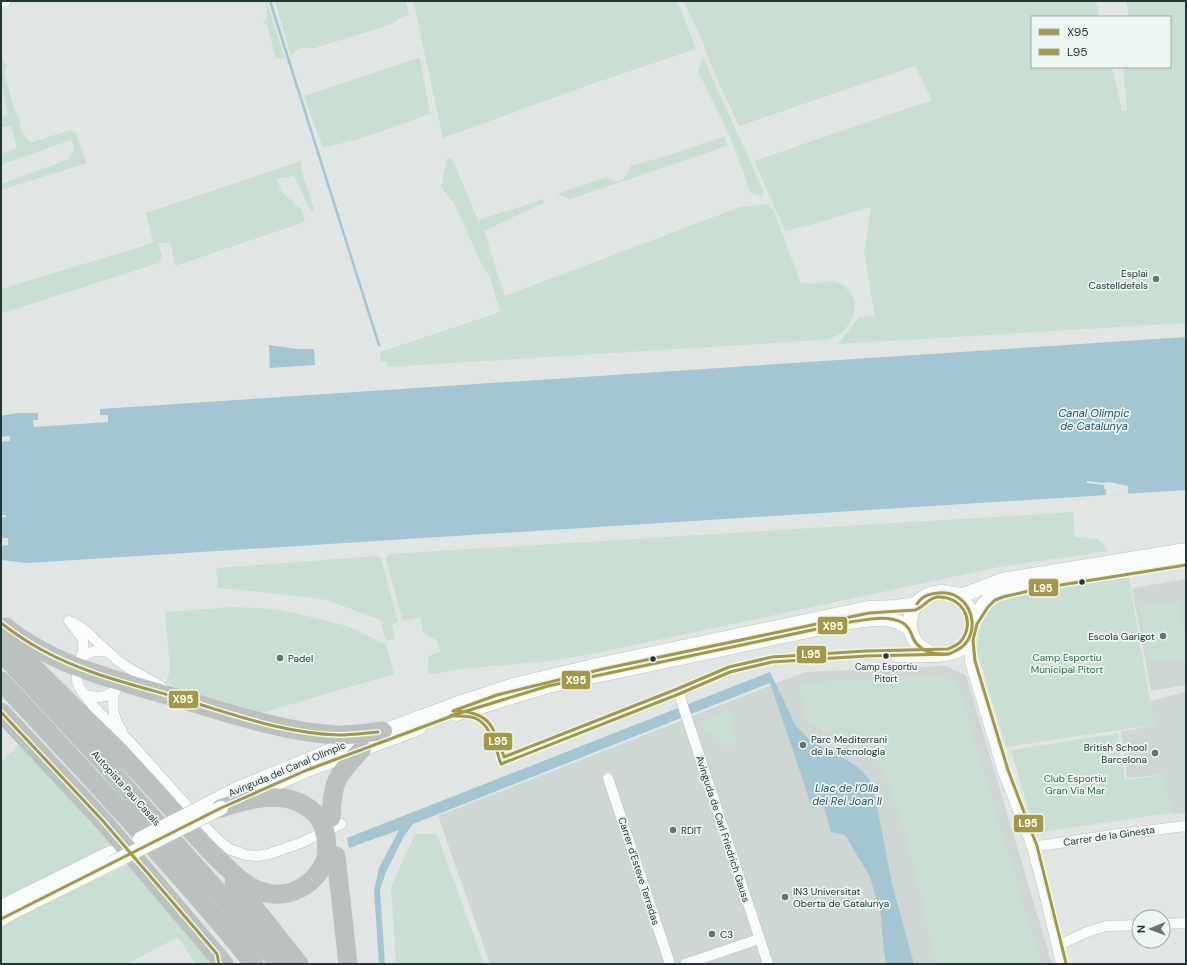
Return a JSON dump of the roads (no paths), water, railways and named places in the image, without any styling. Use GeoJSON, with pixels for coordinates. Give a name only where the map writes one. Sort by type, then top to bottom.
{"type":"FeatureCollection","features":[{"type":"Feature","properties":{"kind":"highway"},"geometry":{"type":"LineString","coordinates":[[1,623],[16,636],[46,653],[79,662],[117,685],[186,700],[239,716],[302,730],[334,735],[349,735],[383,731]]}},
{"type":"Feature","properties":{"kind":"highway"},"geometry":{"type":"LineString","coordinates":[[1,633],[31,665],[130,762],[207,848],[299,964]]}},
{"type":"Feature","properties":{"kind":"highway","name":"Autopista Pau Casals"},"geometry":{"type":"LineString","coordinates":[[1,652],[222,895],[279,964]]}},
{"type":"Feature","properties":{"kind":"highway","name":"Autopista Pau Casals"},"geometry":{"type":"LineString","coordinates":[[1,681],[95,782],[213,914],[254,964]]}},
{"type":"Feature","properties":{"kind":"highway"},"geometry":{"type":"LineString","coordinates":[[1,712],[103,820],[220,961]]}},
{"type":"Feature","properties":{"kind":"highway"},"geometry":{"type":"LineString","coordinates":[[348,964],[325,830],[330,820],[331,798],[336,780],[345,766],[362,749]]}},
{"type":"Feature","properties":{"kind":"highway"},"geometry":{"type":"LineString","coordinates":[[213,806],[264,797],[290,799],[304,804],[330,820]]}},
{"type":"Feature","properties":{"kind":"highway"},"geometry":{"type":"LineString","coordinates":[[207,848],[247,885],[259,891],[274,894],[290,893],[308,883],[317,876],[331,858]]}},
{"type":"Feature","properties":{"kind":"street"},"geometry":{"type":"LineString","coordinates":[[1,3],[6,1]]}},
{"type":"Feature","properties":{"kind":"street"},"geometry":{"type":"LineString","coordinates":[[954,594],[963,600],[971,613],[971,631],[965,644],[959,650],[938,655],[897,654],[910,648],[912,634],[911,613],[916,604],[927,594],[943,591],[963,595],[1002,580],[1186,550]]}},
{"type":"Feature","properties":{"kind":"street"},"geometry":{"type":"LineString","coordinates":[[972,622],[984,604],[1001,592],[1041,583],[1186,560]]}},
{"type":"Feature","properties":{"kind":"street","name":"Avinguda del Canal Olímpic"},"geometry":{"type":"LineString","coordinates":[[213,806],[237,789],[296,764],[496,690],[602,664],[861,610],[916,604]]}},
{"type":"Feature","properties":{"kind":"street","name":"Avinguda del Canal Olímpic"},"geometry":{"type":"LineString","coordinates":[[1,919],[111,858],[213,806],[362,749],[499,700],[548,686],[850,622],[876,618],[895,620],[902,623],[912,634]]}},
{"type":"Feature","properties":{"kind":"street"},"geometry":{"type":"LineString","coordinates":[[186,700],[167,691],[119,662],[86,631],[69,621],[81,637],[82,641],[83,651],[79,662],[77,681],[78,687],[94,707],[130,742],[216,838],[229,849],[238,853],[252,856],[269,854],[303,842],[330,820]]}},
{"type":"Feature","properties":{"kind":"street"},"geometry":{"type":"LineString","coordinates":[[912,634],[921,648],[938,655]]}},
{"type":"Feature","properties":{"kind":"street"},"geometry":{"type":"LineString","coordinates":[[968,639],[970,662],[1003,772],[1032,847],[1061,964]]}},
{"type":"Feature","properties":{"kind":"street"},"geometry":{"type":"LineString","coordinates":[[79,662],[87,654],[96,651],[111,654]]}},
{"type":"Feature","properties":{"kind":"street"},"geometry":{"type":"LineString","coordinates":[[953,652],[964,656],[970,662]]}},
{"type":"Feature","properties":{"kind":"street"},"geometry":{"type":"LineString","coordinates":[[119,662],[121,674],[117,685],[114,716],[116,722],[130,742]]}},
{"type":"Feature","properties":{"kind":"street"},"geometry":{"type":"LineString","coordinates":[[84,694],[100,698],[105,697],[117,685]]}},
{"type":"Feature","properties":{"kind":"street","name":"Avinguda de Carl Friedrich Gauss"},"geometry":{"type":"LineString","coordinates":[[680,698],[768,964]]}},
{"type":"Feature","properties":{"kind":"street","name":"Carrer d'Esteve Terradas"},"geometry":{"type":"LineString","coordinates":[[608,778],[670,964]]}},
{"type":"Feature","properties":{"kind":"street","name":"Carrer de la Ginesta"},"geometry":{"type":"LineString","coordinates":[[1032,847],[1186,826]]}},
{"type":"Feature","properties":{"kind":"street","name":"Avinguda del Canal Olímpic"},"geometry":{"type":"LineString","coordinates":[[1,907],[111,858]]}},
{"type":"Feature","properties":{"kind":"street"},"geometry":{"type":"LineString","coordinates":[[1171,924],[1186,923]]}},
{"type":"Feature","properties":{"kind":"street"},"geometry":{"type":"LineString","coordinates":[[1057,946],[1086,932],[1106,926],[1131,925]]}},
{"type":"Feature","properties":{"kind":"street"},"geometry":{"type":"LineString","coordinates":[[685,964],[760,939]]}},
{"type":"Feature","properties":{"kind":"water","name":"Canal Olimpic de Catalunya"},"geometry":{"type":"Polygon","coordinates":[[[1186,337],[1186,490],[27,563],[1,560],[1,546],[8,545],[8,538],[1,538],[1,518],[6,517],[6,515],[1,515],[1,442],[10,441],[10,436],[1,437],[1,416],[17,413],[38,413],[38,420],[33,420],[34,427],[108,422],[108,415],[100,415],[100,409],[1186,337]]]}},
{"type":"Feature","properties":{"kind":"water"},"geometry":{"type":"Polygon","coordinates":[[[269,345],[297,349],[314,349],[315,365],[270,368],[269,345]]]}},
{"type":"Feature","properties":{"kind":"water","name":"Llac de l'Olla del Rei Joan II"},"geometry":{"type":"Polygon","coordinates":[[[770,672],[796,726],[811,741],[858,767],[870,780],[877,806],[892,884],[914,964],[886,964],[881,916],[870,877],[845,835],[831,832],[823,804],[812,807],[770,683],[413,824],[404,836],[386,872],[380,890],[385,964],[379,964],[374,890],[379,868],[399,830],[349,848],[347,838],[770,672]]]}},
{"type":"Feature","properties":{"kind":"waterway"},"geometry":{"type":"LineString","coordinates":[[270,1],[379,345]]}},
{"type":"Feature","properties":{"kind":"place","name":"Esplai Castelldefels"},"geometry":{"type":"Point","coordinates":[1156,279]}},
{"type":"Feature","properties":{"kind":"place","name":"Escola Garigot"},"geometry":{"type":"Point","coordinates":[1163,636]}},
{"type":"Feature","properties":{"kind":"place","name":"Camp Esportiu Pitort"},"geometry":{"type":"Point","coordinates":[886,656]}},
{"type":"Feature","properties":{"kind":"place","name":"Padel"},"geometry":{"type":"Point","coordinates":[280,658]}},
{"type":"Feature","properties":{"kind":"place","name":"Parc Mediterrani de la Tecnologia"},"geometry":{"type":"Point","coordinates":[803,745]}},
{"type":"Feature","properties":{"kind":"place","name":"British School Barcelona"},"geometry":{"type":"Point","coordinates":[1155,753]}},
{"type":"Feature","properties":{"kind":"place","name":"RDIT"},"geometry":{"type":"Point","coordinates":[673,830]}},
{"type":"Feature","properties":{"kind":"place","name":"IN3 Universitat Oberta de Catalunya"},"geometry":{"type":"Point","coordinates":[785,897]}},
{"type":"Feature","properties":{"kind":"place","name":"C3"},"geometry":{"type":"Point","coordinates":[712,934]}},
{"type":"Feature","properties":{"kind":"park label","name":"Camp Esportiu Municipal Pitort"},"geometry":{"type":"Point","coordinates":[1067,662]}},
{"type":"Feature","properties":{"kind":"park label","name":"Club Esportiu Gran Via Mar"},"geometry":{"type":"Point","coordinates":[1075,784]}}]}
